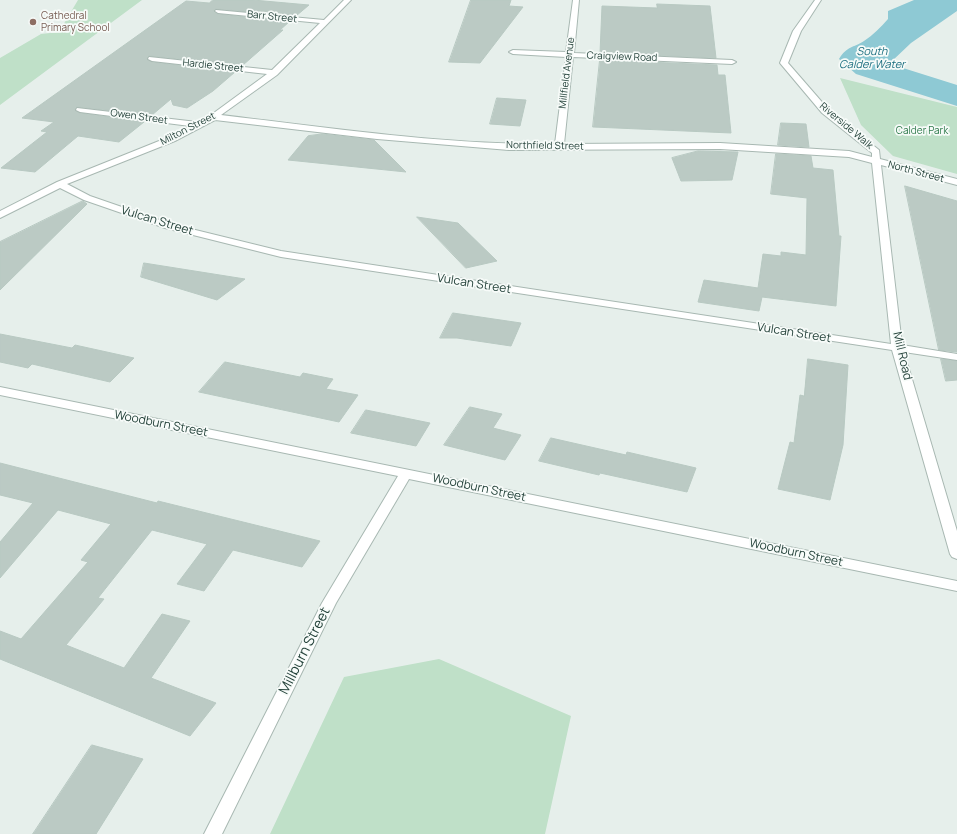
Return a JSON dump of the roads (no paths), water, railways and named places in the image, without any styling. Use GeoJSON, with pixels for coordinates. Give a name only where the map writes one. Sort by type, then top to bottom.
{"type":"FeatureCollection","features":[{"type":"Feature","properties":{"kind":"street","name":"Milton Street"},"geometry":{"type":"LineString","coordinates":[[0,215],[60,184],[172,139],[214,117],[274,72],[348,0]]}},
{"type":"Feature","properties":{"kind":"street","name":"Millfield Avenue"},"geometry":{"type":"LineString","coordinates":[[559,147],[576,0]]}},
{"type":"Feature","properties":{"kind":"street","name":"Riverside Walk"},"geometry":{"type":"LineString","coordinates":[[818,0],[797,31],[784,64],[825,111],[876,156]]}},
{"type":"Feature","properties":{"kind":"street","name":"Barr Street"},"geometry":{"type":"LineString","coordinates":[[218,11],[327,22]]}},
{"type":"Feature","properties":{"kind":"street","name":"Craigview Road"},"geometry":{"type":"LineString","coordinates":[[512,52],[732,62]]}},
{"type":"Feature","properties":{"kind":"street","name":"Hardie Street"},"geometry":{"type":"LineString","coordinates":[[152,59],[274,72]]}},
{"type":"Feature","properties":{"kind":"street","name":"Owen Street"},"geometry":{"type":"LineString","coordinates":[[80,110],[198,125]]}},
{"type":"Feature","properties":{"kind":"street","name":"Northfield Street"},"geometry":{"type":"LineString","coordinates":[[214,117],[377,136],[509,147],[720,146],[876,156]]}},
{"type":"Feature","properties":{"kind":"street","name":"North Street"},"geometry":{"type":"LineString","coordinates":[[876,156],[957,182]]}},
{"type":"Feature","properties":{"kind":"street","name":"Mill Road"},"geometry":{"type":"LineString","coordinates":[[876,156],[898,349],[957,554]]}},
{"type":"Feature","properties":{"kind":"street","name":"Vulcan Street"},"geometry":{"type":"LineString","coordinates":[[60,184],[87,198],[168,226],[281,254],[957,357]]}},
{"type":"Feature","properties":{"kind":"street","name":"Woodburn Street"},"geometry":{"type":"LineString","coordinates":[[0,391],[957,586]]}},
{"type":"Feature","properties":{"kind":"street","name":"Millburn Street"},"geometry":{"type":"LineString","coordinates":[[212,834],[329,603],[406,473]]}},
{"type":"Feature","properties":{"kind":"water","name":"South Calder Water"},"geometry":{"type":"Polygon","coordinates":[[[914,0],[957,0],[957,11],[911,43],[891,62],[903,68],[957,85],[957,106],[856,74],[839,59],[848,49],[864,41],[880,28],[888,19],[888,11],[914,0]]]}},
{"type":"Feature","properties":{"kind":"place","name":"Cathedral Primary School"},"geometry":{"type":"Point","coordinates":[33,22]}},
{"type":"Feature","properties":{"kind":"park label","name":"Calder Park"},"geometry":{"type":"Point","coordinates":[922,131]}}]}
